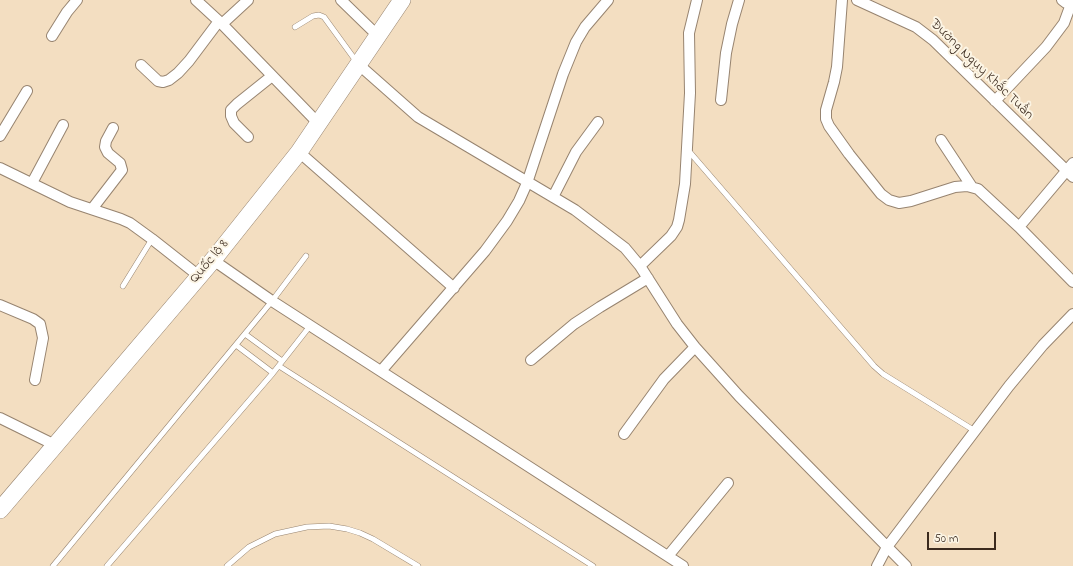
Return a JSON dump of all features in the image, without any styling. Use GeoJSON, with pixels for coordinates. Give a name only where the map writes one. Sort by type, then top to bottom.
{"type":"FeatureCollection","features":[{"type":"Feature","properties":{"kind":"highway","name":"Quốc lộ 8"},"geometry":{"type":"LineString","coordinates":[[0,510],[213,260],[299,152],[402,0]]}},
{"type":"Feature","properties":{"kind":"street"},"geometry":{"type":"LineString","coordinates":[[52,36],[67,12],[77,0]]}},
{"type":"Feature","properties":{"kind":"street"},"geometry":{"type":"LineString","coordinates":[[196,0],[319,124]]}},
{"type":"Feature","properties":{"kind":"street"},"geometry":{"type":"LineString","coordinates":[[142,65],[158,81],[163,82],[169,80],[189,61],[220,23],[248,0]]}},
{"type":"Feature","properties":{"kind":"street"},"geometry":{"type":"LineString","coordinates":[[341,0],[378,35]]}},
{"type":"Feature","properties":{"kind":"street"},"geometry":{"type":"LineString","coordinates":[[381,371],[454,288],[485,251],[507,221],[527,183],[563,74],[576,42],[585,27],[608,0]]}},
{"type":"Feature","properties":{"kind":"street"},"geometry":{"type":"LineString","coordinates":[[640,266],[671,236],[677,227],[685,184],[690,93],[689,33],[697,0]]}},
{"type":"Feature","properties":{"kind":"street"},"geometry":{"type":"LineString","coordinates":[[721,100],[726,54],[739,0]]}},
{"type":"Feature","properties":{"kind":"street"},"geometry":{"type":"LineString","coordinates":[[842,0],[839,46],[834,82],[826,110],[826,119],[829,126],[881,194],[894,202],[904,202],[955,186],[972,187],[985,194],[1073,282]]}},
{"type":"Feature","properties":{"kind":"street","name":"Đường Ngụy Khắc Tuần"},"geometry":{"type":"LineString","coordinates":[[857,0],[922,31],[939,45],[995,100],[1071,170]]}},
{"type":"Feature","properties":{"kind":"street"},"geometry":{"type":"LineString","coordinates":[[995,100],[1046,47],[1064,23],[1069,3]]}},
{"type":"Feature","properties":{"kind":"street"},"geometry":{"type":"LineString","coordinates":[[358,64],[418,117],[527,183],[575,210],[614,238],[625,248],[640,266],[677,324],[695,347],[744,402],[906,566]]}},
{"type":"Feature","properties":{"kind":"street"},"geometry":{"type":"LineString","coordinates":[[248,137],[234,124],[231,116],[231,110],[272,76]]}},
{"type":"Feature","properties":{"kind":"street"},"geometry":{"type":"LineString","coordinates":[[0,136],[27,91]]}},
{"type":"Feature","properties":{"kind":"street"},"geometry":{"type":"LineString","coordinates":[[553,197],[576,152],[598,122]]}},
{"type":"Feature","properties":{"kind":"street"},"geometry":{"type":"LineString","coordinates":[[32,183],[63,125]]}},
{"type":"Feature","properties":{"kind":"street"},"geometry":{"type":"LineString","coordinates":[[92,209],[122,170],[120,162],[108,153],[105,147],[106,141],[113,128]]}},
{"type":"Feature","properties":{"kind":"street"},"geometry":{"type":"LineString","coordinates":[[941,140],[972,187]]}},
{"type":"Feature","properties":{"kind":"street"},"geometry":{"type":"LineString","coordinates":[[299,152],[454,288]]}},
{"type":"Feature","properties":{"kind":"street"},"geometry":{"type":"LineString","coordinates":[[0,168],[70,202],[130,223],[199,276]]}},
{"type":"Feature","properties":{"kind":"street"},"geometry":{"type":"LineString","coordinates":[[1019,227],[1071,170]]}},
{"type":"Feature","properties":{"kind":"street"},"geometry":{"type":"LineString","coordinates":[[213,260],[310,326],[683,566]]}},
{"type":"Feature","properties":{"kind":"street"},"geometry":{"type":"LineString","coordinates":[[532,360],[574,324],[648,278]]}},
{"type":"Feature","properties":{"kind":"street"},"geometry":{"type":"LineString","coordinates":[[0,305],[34,319],[40,324],[43,338],[35,380]]}},
{"type":"Feature","properties":{"kind":"street"},"geometry":{"type":"LineString","coordinates":[[877,566],[887,547],[975,431],[1026,366],[1073,314]]}},
{"type":"Feature","properties":{"kind":"street"},"geometry":{"type":"LineString","coordinates":[[624,434],[654,390],[695,347]]}},
{"type":"Feature","properties":{"kind":"street"},"geometry":{"type":"LineString","coordinates":[[0,418],[55,445]]}},
{"type":"Feature","properties":{"kind":"street"},"geometry":{"type":"LineString","coordinates":[[668,556],[728,483]]}},
{"type":"Feature","properties":{"kind":"lane"},"geometry":{"type":"LineString","coordinates":[[295,27],[313,16],[319,15],[324,17],[358,64]]}},
{"type":"Feature","properties":{"kind":"lane"},"geometry":{"type":"LineString","coordinates":[[687,149],[874,366],[883,374],[975,431]]}},
{"type":"Feature","properties":{"kind":"lane"},"geometry":{"type":"LineString","coordinates":[[123,286],[152,239]]}},
{"type":"Feature","properties":{"kind":"lane"},"geometry":{"type":"LineString","coordinates":[[53,566],[272,301],[306,256]]}},
{"type":"Feature","properties":{"kind":"lane"},"geometry":{"type":"LineString","coordinates":[[107,566],[273,373],[310,326]]}},
{"type":"Feature","properties":{"kind":"lane"},"geometry":{"type":"LineString","coordinates":[[245,334],[281,363],[593,566]]}},
{"type":"Feature","properties":{"kind":"lane"},"geometry":{"type":"LineString","coordinates":[[236,345],[273,373]]}},
{"type":"Feature","properties":{"kind":"lane"},"geometry":{"type":"LineString","coordinates":[[227,566],[249,547],[275,534],[307,527],[329,526],[360,533],[373,539],[418,566]]}}]}
